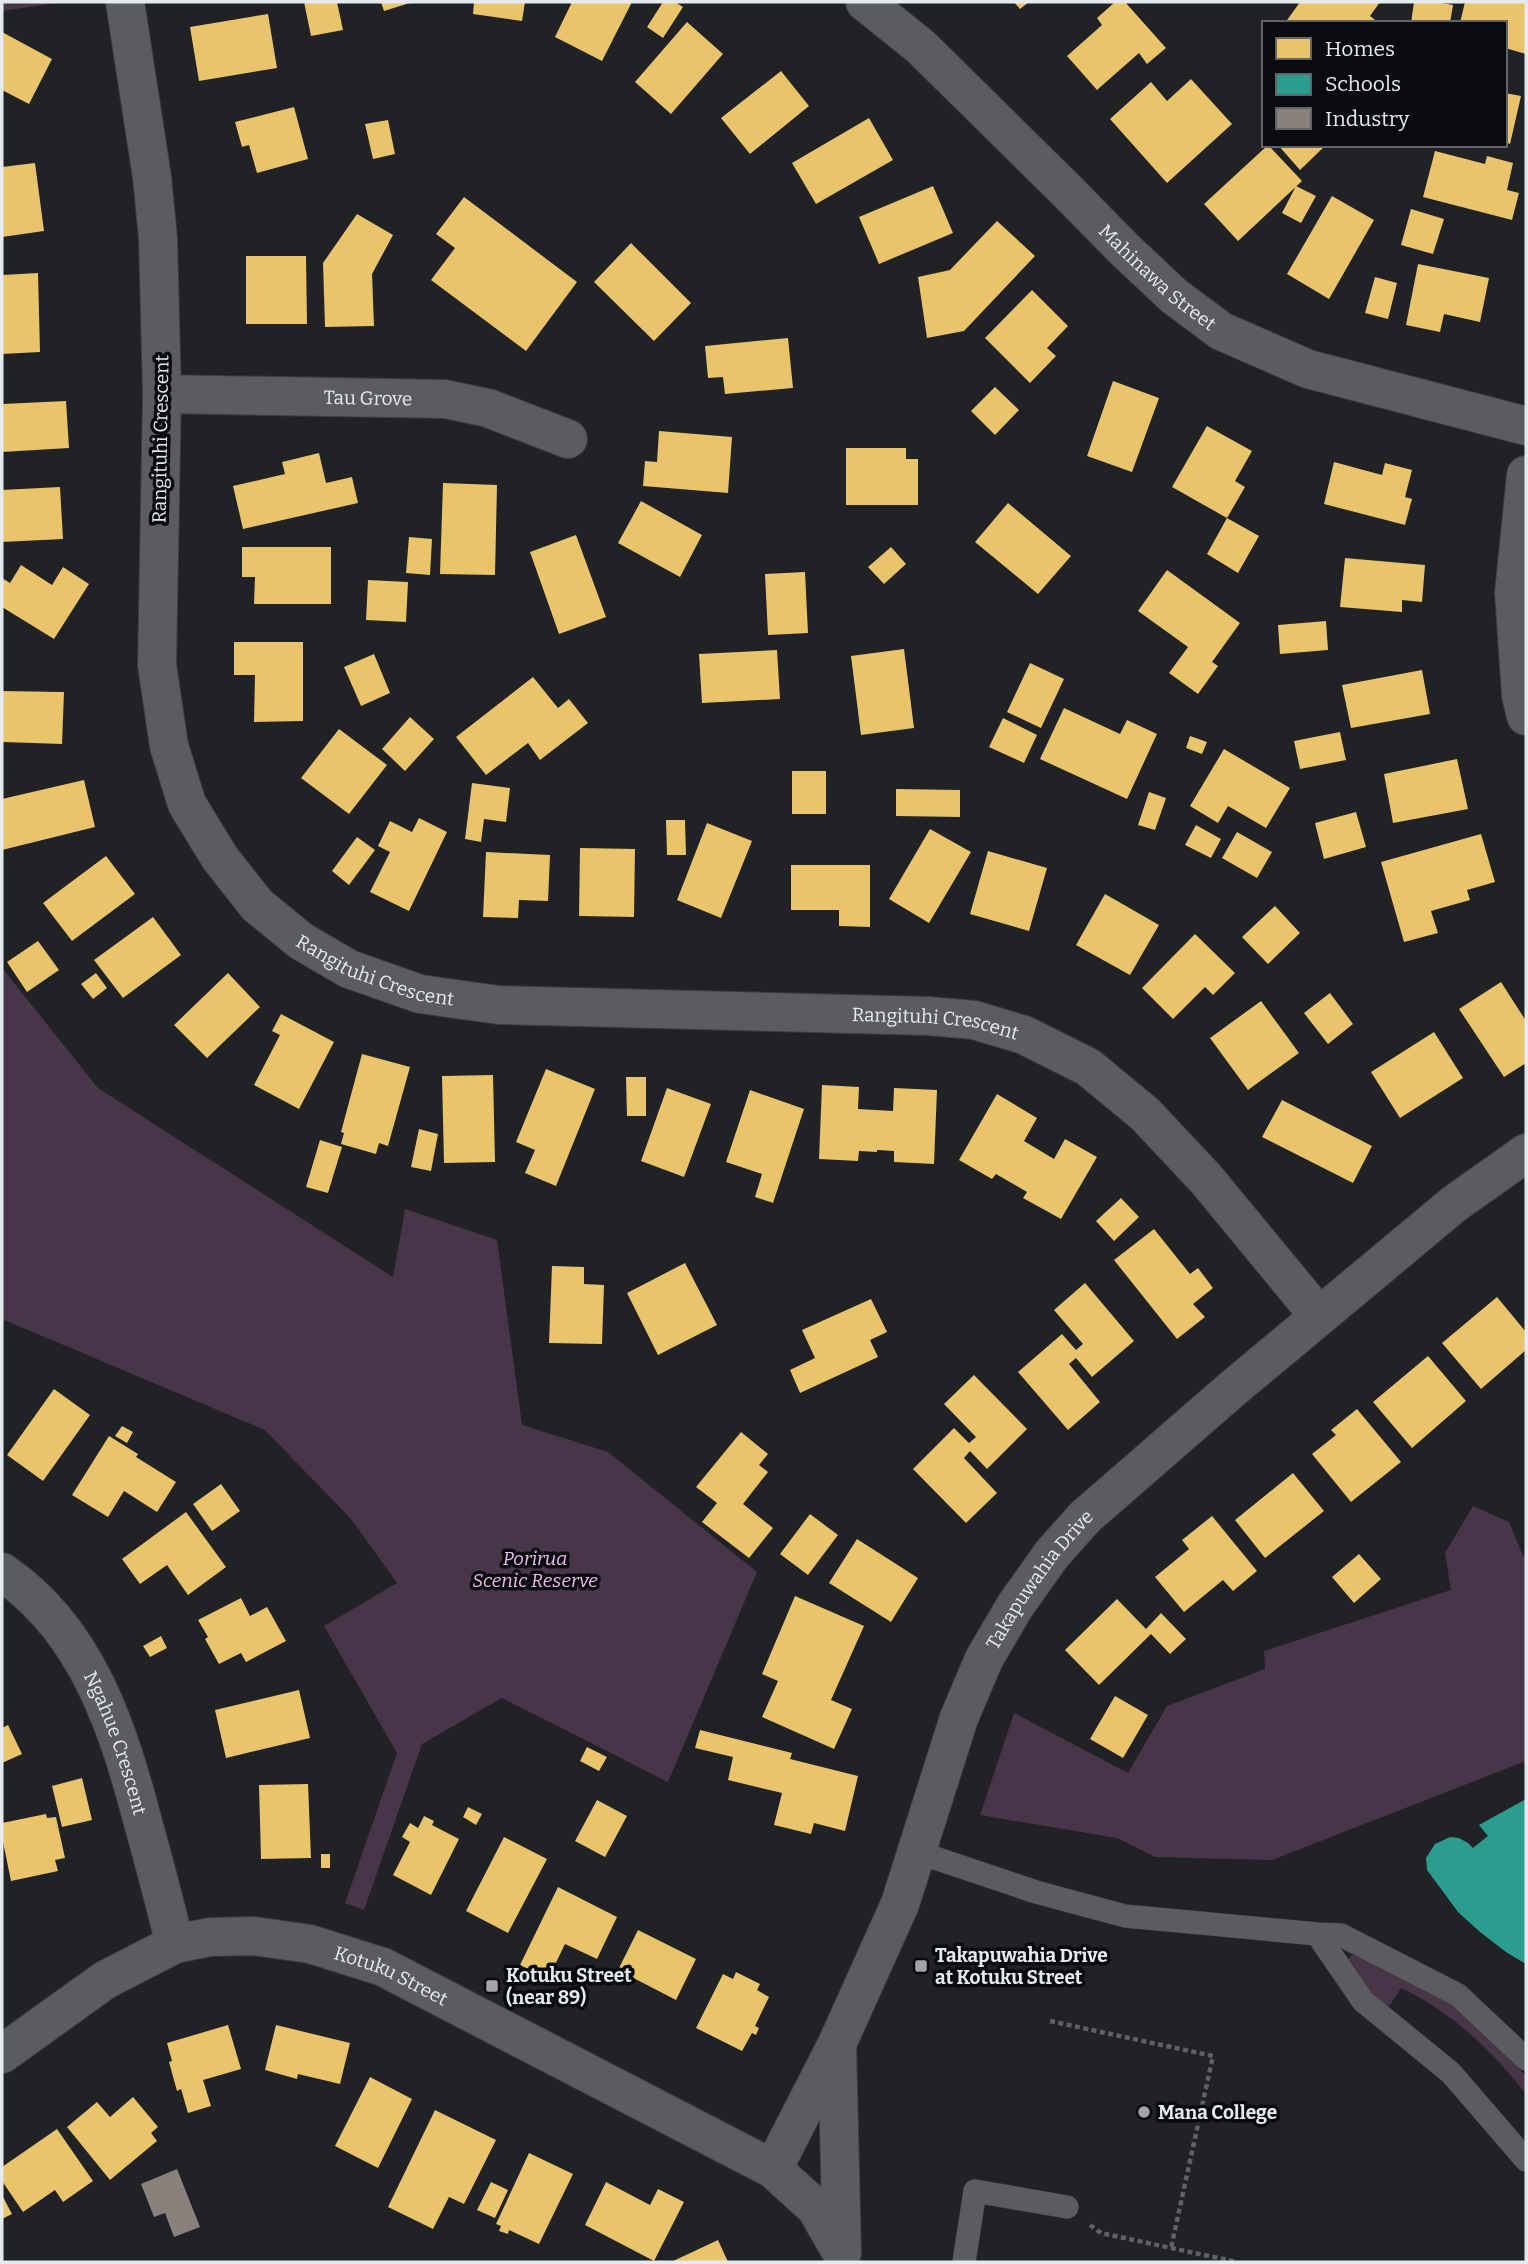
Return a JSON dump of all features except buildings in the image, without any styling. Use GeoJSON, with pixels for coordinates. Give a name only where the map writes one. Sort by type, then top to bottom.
{"type":"FeatureCollection","features":[{"type":"Feature","properties":{"kind":"street","name":"Rangituhi Crescent"},"geometry":{"type":"LineString","coordinates":[[125,2],[158,237],[162,394],[157,665],[169,746],[187,804],[220,858],[257,905],[301,941],[349,969],[420,994],[499,1005],[929,1016],[974,1020],[1024,1035],[1088,1067],[1144,1114],[1206,1179],[1319,1316]]}},
{"type":"Feature","properties":{"kind":"street","name":"Mahinawa Street"},"geometry":{"type":"LineString","coordinates":[[865,2],[921,47],[1174,296],[1221,331],[1308,369],[1526,426]]}},
{"type":"Feature","properties":{"kind":"street","name":"Tau Grove"},"geometry":{"type":"LineString","coordinates":[[162,394],[445,399],[488,408],[568,439]]}},
{"type":"Feature","properties":{"kind":"street"},"geometry":{"type":"LineString","coordinates":[[1526,475],[1514,593],[1521,695],[1526,716]]}},
{"type":"Feature","properties":{"kind":"street","name":"Takapuwahia Drive"},"geometry":{"type":"LineString","coordinates":[[773,2169],[837,2045],[900,1904],[959,1718],[984,1659],[1015,1606],[1052,1554],[1085,1517],[1174,1438],[1454,1204],[1526,1153]]}},
{"type":"Feature","properties":{"kind":"street","name":"Ngahue Crescent"},"geometry":{"type":"LineString","coordinates":[[2,1572],[56,1620],[86,1665],[108,1710],[126,1758],[175,1944]]}},
{"type":"Feature","properties":{"kind":"street","name":"Kotuku Street"},"geometry":{"type":"LineString","coordinates":[[2,2054],[105,1980],[175,1944],[210,1937],[254,1936],[310,1944],[383,1967],[773,2169],[816,2208],[843,2258]]}},
{"type":"Feature","properties":{"kind":"street"},"geometry":{"type":"LineString","coordinates":[[837,2045],[843,2258]]}},
{"type":"Feature","properties":{"kind":"lane"},"geometry":{"type":"LineString","coordinates":[[917,1852],[1036,1892],[1125,1916],[1341,1935],[1458,1995],[1526,2059]]}},
{"type":"Feature","properties":{"kind":"lane"},"geometry":{"type":"LineString","coordinates":[[1317,1934],[1363,2001],[1451,2073],[1526,2160]]}},
{"type":"Feature","properties":{"kind":"lane"},"geometry":{"type":"LineString","coordinates":[[964,2262],[975,2191],[1067,2207]]}},
{"type":"Feature","properties":{"kind":"path"},"geometry":{"type":"LineString","coordinates":[[1050,2021],[1213,2056],[1171,2248]]}},
{"type":"Feature","properties":{"kind":"path"},"geometry":{"type":"LineString","coordinates":[[1067,2207],[1101,2233],[1237,2262]]}},
{"type":"Feature","properties":{"kind":"green space"},"geometry":{"type":"Polygon","coordinates":[[[2,2],[63,2],[2,11],[2,2]]]}},
{"type":"Feature","properties":{"kind":"green space","name":"Porirua Scenic Reserve"},"geometry":{"type":"Polygon","coordinates":[[[2,968],[98,1088],[393,1277],[405,1209],[497,1240],[522,1425],[608,1452],[757,1572],[668,1782],[502,1698],[422,1744],[364,1910],[345,1903],[397,1753],[324,1626],[397,1583],[351,1519],[265,1430],[2,1319],[2,968]]]}},
{"type":"Feature","properties":{"kind":"green space"},"geometry":{"type":"Polygon","coordinates":[[[1473,1506],[1509,1522],[1523,1556],[1526,1556],[1526,1761],[1272,1860],[1155,1857],[1117,1838],[980,1815],[1014,1713],[1128,1773],[1167,1706],[1265,1669],[1264,1651],[1451,1590],[1445,1553],[1473,1506]]]}},
{"type":"Feature","properties":{"kind":"green space"},"geometry":{"type":"Polygon","coordinates":[[[1354,1953],[1450,2003],[1473,2021],[1526,2076],[1526,2094],[1470,2034],[1420,1998],[1401,1988],[1390,2005],[1379,2003],[1349,1964],[1348,1959],[1354,1953]]]}},
{"type":"Feature","properties":{"kind":"place","name":"Takapuwahia Drive at Kotuku Street"},"geometry":{"type":"Point","coordinates":[921,1966]}},
{"type":"Feature","properties":{"kind":"place","name":"Kotuku Street (near 89)"},"geometry":{"type":"Point","coordinates":[492,1986]}},
{"type":"Feature","properties":{"kind":"place","name":"Mana College"},"geometry":{"type":"Point","coordinates":[1144,2112]}}]}
